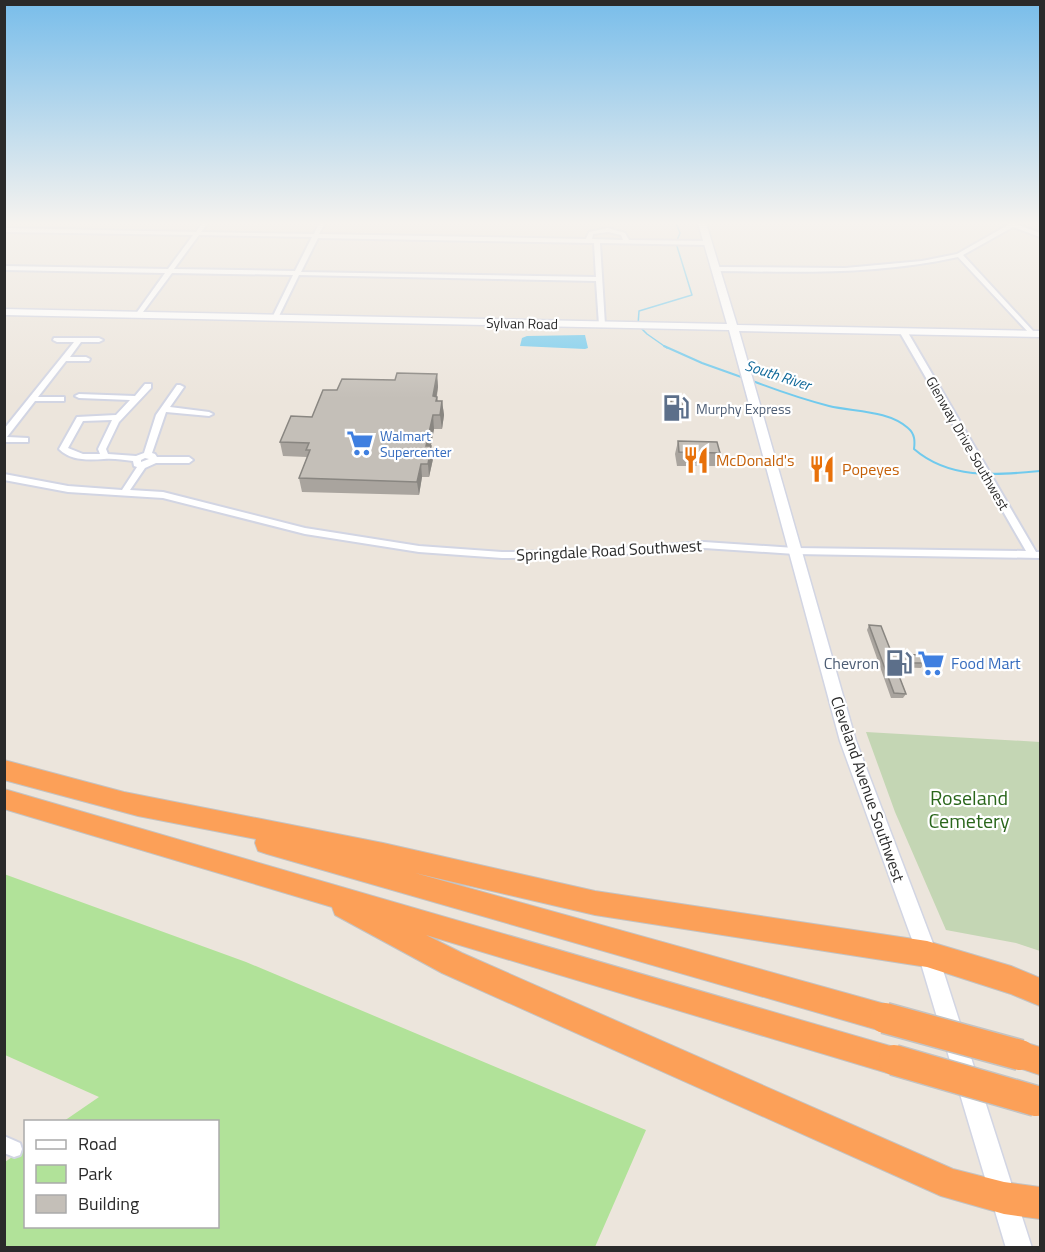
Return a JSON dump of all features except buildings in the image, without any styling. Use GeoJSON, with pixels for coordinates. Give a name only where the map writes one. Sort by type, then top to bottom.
{"type":"FeatureCollection","features":[{"type":"Feature","properties":{"kind":"highway"},"geometry":{"type":"LineString","coordinates":[[4,770],[125,802],[1030,1058]]}},
{"type":"Feature","properties":{"kind":"highway"},"geometry":{"type":"LineString","coordinates":[[4,799],[1038,1101]]}},
{"type":"Feature","properties":{"kind":"highway"},"geometry":{"type":"LineString","coordinates":[[125,802],[383,854],[595,903],[927,954],[1011,980],[1041,992]]}},
{"type":"Feature","properties":{"kind":"highway"},"geometry":{"type":"LineString","coordinates":[[318,890],[372,922],[452,963],[952,1185],[1004,1198],[1041,1203]]}},
{"type":"Feature","properties":{"kind":"main road","name":"Cleveland Avenue Southwest"},"geometry":{"type":"LineString","coordinates":[[719,281],[848,741],[927,954],[1019,1248]]}},
{"type":"Feature","properties":{"kind":"main road","name":"Sylvan Road"},"geometry":{"type":"LineString","coordinates":[[4,312],[1036,334]]}},
{"type":"Feature","properties":{"kind":"street"},"geometry":{"type":"LineString","coordinates":[[138,315],[162,281]]}},
{"type":"Feature","properties":{"kind":"street"},"geometry":{"type":"LineString","coordinates":[[275,318],[293,281]]}},
{"type":"Feature","properties":{"kind":"street"},"geometry":{"type":"LineString","coordinates":[[599,281],[602,325]]}},
{"type":"Feature","properties":{"kind":"street"},"geometry":{"type":"LineString","coordinates":[[985,281],[1036,334]]}},
{"type":"Feature","properties":{"kind":"street","name":"Glenway Drive Southwest"},"geometry":{"type":"LineString","coordinates":[[903,331],[1037,555]]}},
{"type":"Feature","properties":{"kind":"street"},"geometry":{"type":"LineString","coordinates":[[57,340],[99,340]]}},
{"type":"Feature","properties":{"kind":"street"},"geometry":{"type":"LineString","coordinates":[[25,440],[5,435],[79,340]]}},
{"type":"Feature","properties":{"kind":"street"},"geometry":{"type":"LineString","coordinates":[[64,359],[86,359]]}},
{"type":"Feature","properties":{"kind":"street"},"geometry":{"type":"LineString","coordinates":[[105,456],[102,449],[104,443],[118,417],[148,386]]}},
{"type":"Feature","properties":{"kind":"street"},"geometry":{"type":"LineString","coordinates":[[150,457],[152,433],[164,409],[180,387]]}},
{"type":"Feature","properties":{"kind":"street"},"geometry":{"type":"LineString","coordinates":[[79,396],[136,398]]}},
{"type":"Feature","properties":{"kind":"street"},"geometry":{"type":"LineString","coordinates":[[34,399],[61,399]]}},
{"type":"Feature","properties":{"kind":"street"},"geometry":{"type":"LineString","coordinates":[[164,409],[209,414]]}},
{"type":"Feature","properties":{"kind":"street"},"geometry":{"type":"LineString","coordinates":[[118,417],[80,419],[63,449],[73,454],[98,458],[105,456],[140,462]]}},
{"type":"Feature","properties":{"kind":"street"},"geometry":{"type":"LineString","coordinates":[[124,493],[140,462],[150,457],[189,460]]}},
{"type":"Feature","properties":{"kind":"street","name":"Springdale Road Southwest"},"geometry":{"type":"LineString","coordinates":[[4,477],[68,489],[163,495],[305,531],[419,549],[502,555],[585,554],[704,545],[795,551],[1037,555]]}},
{"type":"Feature","properties":{"kind":"green space","name":"Roseland Cemetery"},"geometry":{"type":"Polygon","coordinates":[[[866,732],[1040,742],[1040,951],[1016,943],[946,930],[895,812],[866,732]]]}},
{"type":"Feature","properties":{"kind":"green space"},"geometry":{"type":"Polygon","coordinates":[[[4,874],[246,962],[646,1130],[595,1247],[5,1247],[5,1162],[24,1149],[24,1228],[219,1228],[219,1120],[65,1120],[99,1097],[5,1055],[4,874]]]}},
{"type":"Feature","properties":{"kind":"water"},"geometry":{"type":"Polygon","coordinates":[[[585,335],[588,348],[585,349],[520,346],[522,338],[527,336],[585,335]]]}},
{"type":"Feature","properties":{"kind":"waterway","name":"South River"},"geometry":{"type":"LineString","coordinates":[[664,346],[638,325],[639,311],[692,295],[688,281]]}},
{"type":"Feature","properties":{"kind":"waterway","name":"South River"},"geometry":{"type":"LineString","coordinates":[[664,346],[744,378]]}},
{"type":"Feature","properties":{"kind":"waterway","name":"South River"},"geometry":{"type":"LineString","coordinates":[[750,380],[829,406],[870,412],[891,418],[910,430],[914,438],[914,449],[928,459],[958,471],[990,474],[1040,471]]}},
{"type":"Feature","properties":{"kind":"place","name":"Murphy Express"},"geometry":{"type":"Point","coordinates":[676,408]}},
{"type":"Feature","properties":{"kind":"place","name":"Walmart Supercenter"},"geometry":{"type":"Point","coordinates":[360,443]}},
{"type":"Feature","properties":{"kind":"place","name":"McDonald's"},"geometry":{"type":"Point","coordinates":[696,460]}},
{"type":"Feature","properties":{"kind":"place","name":"Popeyes"},"geometry":{"type":"Point","coordinates":[822,469]}},
{"type":"Feature","properties":{"kind":"place","name":"Chevron"},"geometry":{"type":"Point","coordinates":[899,663]}},
{"type":"Feature","properties":{"kind":"place","name":"Food Mart"},"geometry":{"type":"Point","coordinates":[931,663]}}]}
